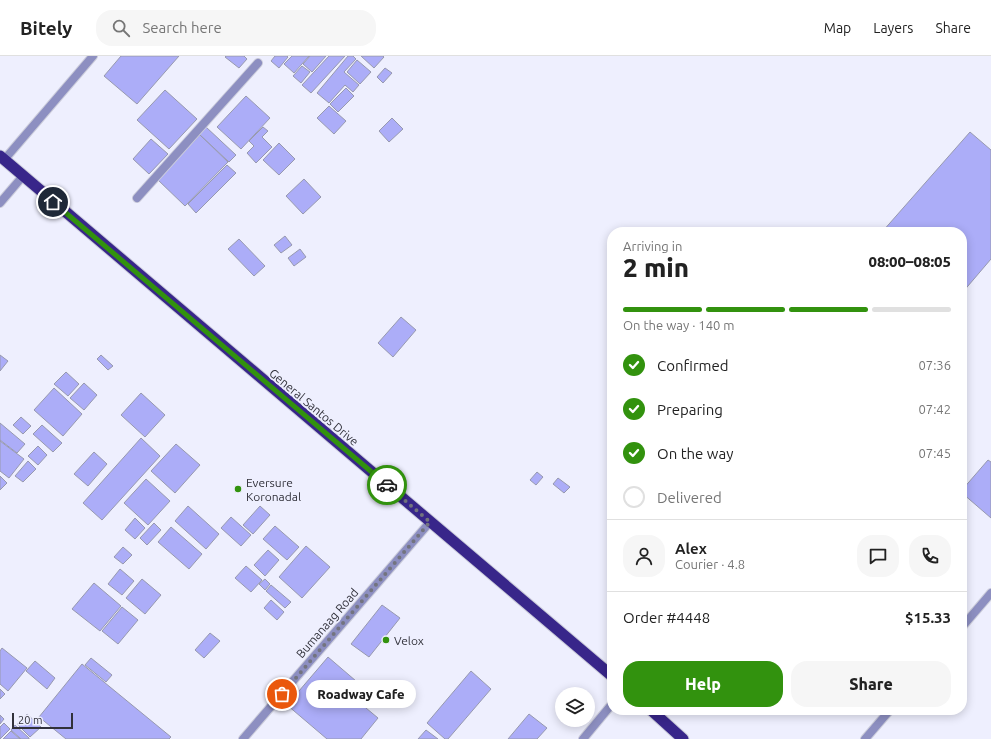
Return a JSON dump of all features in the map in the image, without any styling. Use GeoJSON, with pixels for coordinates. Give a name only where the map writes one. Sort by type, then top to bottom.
{"type":"FeatureCollection","features":[{"type":"Feature","properties":{"kind":"highway","name":"General Santos Drive"},"geometry":{"type":"LineString","coordinates":[[2,158],[607,672]]}},
{"type":"Feature","properties":{"kind":"highway"},"geometry":{"type":"LineString","coordinates":[[656,715],[683,739]]}},
{"type":"Feature","properties":{"kind":"street"},"geometry":{"type":"LineString","coordinates":[[2,158],[93,56]]}},
{"type":"Feature","properties":{"kind":"street"},"geometry":{"type":"LineString","coordinates":[[136,198],[258,63]]}},
{"type":"Feature","properties":{"kind":"street"},"geometry":{"type":"LineString","coordinates":[[0,203],[23,176]]}},
{"type":"Feature","properties":{"kind":"street","name":"Bumanaag Road"},"geometry":{"type":"LineString","coordinates":[[243,739],[430,522]]}},
{"type":"Feature","properties":{"kind":"street"},"geometry":{"type":"LineString","coordinates":[[967,621],[991,593]]}},
{"type":"Feature","properties":{"kind":"street"},"geometry":{"type":"LineString","coordinates":[[583,739],[607,710]]}},
{"type":"Feature","properties":{"kind":"street"},"geometry":{"type":"LineString","coordinates":[[865,739],[886,715]]}},
{"type":"Feature","properties":{"kind":"building"},"geometry":{"type":"Polygon","coordinates":[[[121,56],[179,56],[137,104],[104,76],[121,56]]]}},
{"type":"Feature","properties":{"kind":"building"},"geometry":{"type":"Polygon","coordinates":[[[244,56],[247,59],[239,68],[225,57],[244,56]]]}},
{"type":"Feature","properties":{"kind":"building"},"geometry":{"type":"Polygon","coordinates":[[[275,56],[288,57],[279,68],[271,61],[275,56]]]}},
{"type":"Feature","properties":{"kind":"building"},"geometry":{"type":"Polygon","coordinates":[[[292,56],[309,56],[294,73],[284,64],[292,56]]]}},
{"type":"Feature","properties":{"kind":"building"},"geometry":{"type":"Polygon","coordinates":[[[310,56],[326,56],[312,72],[303,64],[310,56]]]}},
{"type":"Feature","properties":{"kind":"building"},"geometry":{"type":"Polygon","coordinates":[[[329,56],[345,56],[311,93],[302,85],[329,56]]]}},
{"type":"Feature","properties":{"kind":"building"},"geometry":{"type":"Polygon","coordinates":[[[348,56],[353,56],[356,59],[344,72],[359,85],[353,92],[345,85],[329,103],[317,93],[348,56]]]}},
{"type":"Feature","properties":{"kind":"building"},"geometry":{"type":"Polygon","coordinates":[[[361,56],[383,56],[384,57],[374,68],[361,56]]]}},
{"type":"Feature","properties":{"kind":"building"},"geometry":{"type":"Polygon","coordinates":[[[357,60],[371,72],[360,84],[347,72],[357,60]]]}},
{"type":"Feature","properties":{"kind":"building"},"geometry":{"type":"Polygon","coordinates":[[[302,66],[310,72],[301,83],[293,76],[302,66]]]}},
{"type":"Feature","properties":{"kind":"building"},"geometry":{"type":"Polygon","coordinates":[[[385,68],[392,73],[383,83],[377,77],[385,68]]]}},
{"type":"Feature","properties":{"kind":"building"},"geometry":{"type":"Polygon","coordinates":[[[346,88],[354,96],[338,112],[330,104],[346,88]]]}},
{"type":"Feature","properties":{"kind":"building"},"geometry":{"type":"Polygon","coordinates":[[[165,90],[197,119],[169,149],[137,120],[165,90]]]}},
{"type":"Feature","properties":{"kind":"building"},"geometry":{"type":"Polygon","coordinates":[[[246,96],[270,118],[241,149],[217,127],[246,96]]]}},
{"type":"Feature","properties":{"kind":"building"},"geometry":{"type":"Polygon","coordinates":[[[329,106],[346,121],[334,134],[317,118],[329,106]]]}},
{"type":"Feature","properties":{"kind":"building"},"geometry":{"type":"Polygon","coordinates":[[[392,118],[403,129],[389,142],[379,131],[392,118]]]}},
{"type":"Feature","properties":{"kind":"building"},"geometry":{"type":"Polygon","coordinates":[[[206,127],[236,155],[229,162],[199,134],[206,127]]]}},
{"type":"Feature","properties":{"kind":"building"},"geometry":{"type":"Polygon","coordinates":[[[263,127],[268,131],[262,137],[272,147],[256,163],[247,153],[254,146],[249,141],[263,127]]]}},
{"type":"Feature","properties":{"kind":"building"},"geometry":{"type":"Polygon","coordinates":[[[970,132],[991,150],[991,259],[967,287],[967,227],[886,227],[970,132]]]}},
{"type":"Feature","properties":{"kind":"building"},"geometry":{"type":"Polygon","coordinates":[[[200,135],[228,162],[185,206],[157,179],[200,135]]]}},
{"type":"Feature","properties":{"kind":"building"},"geometry":{"type":"Polygon","coordinates":[[[151,139],[168,154],[149,174],[133,159],[151,139]]]}},
{"type":"Feature","properties":{"kind":"building"},"geometry":{"type":"Polygon","coordinates":[[[279,143],[295,159],[279,175],[263,160],[279,143]]]}},
{"type":"Feature","properties":{"kind":"building"},"geometry":{"type":"Polygon","coordinates":[[[227,165],[236,173],[196,213],[188,204],[227,165]]]}},
{"type":"Feature","properties":{"kind":"building"},"geometry":{"type":"Polygon","coordinates":[[[304,179],[321,197],[303,214],[286,196],[304,179]]]}},
{"type":"Feature","properties":{"kind":"building"},"geometry":{"type":"Polygon","coordinates":[[[285,236],[292,245],[281,253],[274,245],[285,236]]]}},
{"type":"Feature","properties":{"kind":"building"},"geometry":{"type":"Polygon","coordinates":[[[239,239],[265,266],[254,276],[228,249],[239,239]]]}},
{"type":"Feature","properties":{"kind":"building"},"geometry":{"type":"Polygon","coordinates":[[[300,249],[306,257],[294,266],[288,258],[300,249]]]}},
{"type":"Feature","properties":{"kind":"building"},"geometry":{"type":"Polygon","coordinates":[[[401,317],[416,330],[393,357],[378,343],[401,317]]]}},
{"type":"Feature","properties":{"kind":"building"},"geometry":{"type":"Polygon","coordinates":[[[0,355],[8,361],[0,371],[0,355]]]}},
{"type":"Feature","properties":{"kind":"building"},"geometry":{"type":"Polygon","coordinates":[[[101,355],[113,366],[108,370],[97,359],[101,355]]]}},
{"type":"Feature","properties":{"kind":"building"},"geometry":{"type":"Polygon","coordinates":[[[66,372],[79,384],[68,396],[54,384],[66,372]]]}},
{"type":"Feature","properties":{"kind":"building"},"geometry":{"type":"Polygon","coordinates":[[[84,383],[97,395],[84,410],[70,398],[84,383]]]}},
{"type":"Feature","properties":{"kind":"building"},"geometry":{"type":"Polygon","coordinates":[[[54,388],[82,414],[63,436],[34,410],[54,388]]]}},
{"type":"Feature","properties":{"kind":"building"},"geometry":{"type":"Polygon","coordinates":[[[141,393],[165,415],[145,437],[121,415],[141,393]]]}},
{"type":"Feature","properties":{"kind":"building"},"geometry":{"type":"Polygon","coordinates":[[[21,417],[31,426],[23,434],[13,425],[21,417]]]}},
{"type":"Feature","properties":{"kind":"building"},"geometry":{"type":"Polygon","coordinates":[[[0,423],[25,444],[17,453],[0,440],[0,423]]]}},
{"type":"Feature","properties":{"kind":"building"},"geometry":{"type":"Polygon","coordinates":[[[42,425],[62,443],[53,452],[33,434],[42,425]]]}},
{"type":"Feature","properties":{"kind":"building"},"geometry":{"type":"Polygon","coordinates":[[[141,438],[160,456],[102,520],[83,503],[141,438]]]}},
{"type":"Feature","properties":{"kind":"building"},"geometry":{"type":"Polygon","coordinates":[[[0,441],[24,459],[9,478],[0,471],[0,441]]]}},
{"type":"Feature","properties":{"kind":"building"},"geometry":{"type":"Polygon","coordinates":[[[176,444],[200,465],[175,493],[151,471],[176,444]]]}},
{"type":"Feature","properties":{"kind":"building"},"geometry":{"type":"Polygon","coordinates":[[[38,446],[47,455],[38,465],[28,456],[38,446]]]}},
{"type":"Feature","properties":{"kind":"building"},"geometry":{"type":"Polygon","coordinates":[[[94,452],[107,464],[88,486],[74,474],[94,452]]]}},
{"type":"Feature","properties":{"kind":"building"},"geometry":{"type":"Polygon","coordinates":[[[988,460],[991,462],[991,518],[967,497],[967,484],[988,460]]]}},
{"type":"Feature","properties":{"kind":"building"},"geometry":{"type":"Polygon","coordinates":[[[28,461],[36,469],[23,482],[15,476],[28,461]]]}},
{"type":"Feature","properties":{"kind":"building"},"geometry":{"type":"Polygon","coordinates":[[[537,472],[543,477],[536,485],[530,480],[537,472]]]}},
{"type":"Feature","properties":{"kind":"building"},"geometry":{"type":"Polygon","coordinates":[[[0,476],[7,483],[0,490],[0,476]]]}},
{"type":"Feature","properties":{"kind":"building"},"geometry":{"type":"Polygon","coordinates":[[[558,478],[570,487],[564,493],[553,484],[558,478]]]}},
{"type":"Feature","properties":{"kind":"building"},"geometry":{"type":"Polygon","coordinates":[[[146,479],[170,501],[148,525],[124,503],[146,479]]]}},
{"type":"Feature","properties":{"kind":"building"},"geometry":{"type":"Polygon","coordinates":[[[188,506],[219,534],[206,549],[175,521],[188,506]]]}},
{"type":"Feature","properties":{"kind":"building"},"geometry":{"type":"Polygon","coordinates":[[[260,506],[270,515],[253,534],[243,525],[260,506]]]}},
{"type":"Feature","properties":{"kind":"building"},"geometry":{"type":"Polygon","coordinates":[[[231,517],[251,535],[241,546],[221,528],[231,517]]]}},
{"type":"Feature","properties":{"kind":"building"},"geometry":{"type":"Polygon","coordinates":[[[135,518],[145,528],[135,539],[125,530],[135,518]]]}},
{"type":"Feature","properties":{"kind":"building"},"geometry":{"type":"Polygon","coordinates":[[[154,523],[161,530],[147,545],[140,538],[154,523]]]}},
{"type":"Feature","properties":{"kind":"building"},"geometry":{"type":"Polygon","coordinates":[[[275,526],[299,547],[287,560],[263,539],[275,526]]]}},
{"type":"Feature","properties":{"kind":"building"},"geometry":{"type":"Polygon","coordinates":[[[171,527],[202,554],[189,569],[158,542],[171,527]]]}},
{"type":"Feature","properties":{"kind":"building"},"geometry":{"type":"Polygon","coordinates":[[[306,546],[330,567],[302,598],[279,577],[306,546]]]}},
{"type":"Feature","properties":{"kind":"building"},"geometry":{"type":"Polygon","coordinates":[[[123,547],[132,555],[123,564],[114,557],[123,547]]]}},
{"type":"Feature","properties":{"kind":"building"},"geometry":{"type":"Polygon","coordinates":[[[268,550],[279,560],[265,576],[254,565],[268,550]]]}},
{"type":"Feature","properties":{"kind":"building"},"geometry":{"type":"Polygon","coordinates":[[[246,566],[262,580],[251,592],[235,578],[246,566]]]}},
{"type":"Feature","properties":{"kind":"building"},"geometry":{"type":"Polygon","coordinates":[[[120,569],[134,581],[122,595],[108,584],[120,569]]]}},
{"type":"Feature","properties":{"kind":"building"},"geometry":{"type":"Polygon","coordinates":[[[142,579],[161,595],[145,614],[126,598],[142,579]]]}},
{"type":"Feature","properties":{"kind":"building"},"geometry":{"type":"Polygon","coordinates":[[[265,579],[270,584],[265,590],[259,584],[265,579]]]}},
{"type":"Feature","properties":{"kind":"building"},"geometry":{"type":"Polygon","coordinates":[[[94,583],[121,606],[100,631],[72,609],[94,583]]]}},
{"type":"Feature","properties":{"kind":"building"},"geometry":{"type":"Polygon","coordinates":[[[271,585],[291,602],[285,608],[266,591],[271,585]]]}},
{"type":"Feature","properties":{"kind":"building"},"geometry":{"type":"Polygon","coordinates":[[[271,600],[284,612],[277,620],[264,608],[271,600]]]}},
{"type":"Feature","properties":{"kind":"building"},"geometry":{"type":"Polygon","coordinates":[[[382,605],[400,618],[369,657],[351,644],[382,605]]]}},
{"type":"Feature","properties":{"kind":"building"},"geometry":{"type":"Polygon","coordinates":[[[122,607],[138,620],[118,644],[102,631],[122,607]]]}},
{"type":"Feature","properties":{"kind":"building"},"geometry":{"type":"Polygon","coordinates":[[[210,633],[220,641],[204,658],[195,650],[210,633]]]}},
{"type":"Feature","properties":{"kind":"building"},"geometry":{"type":"Polygon","coordinates":[[[2,648],[27,668],[8,691],[0,684],[0,651],[2,648]]]}},
{"type":"Feature","properties":{"kind":"building"},"geometry":{"type":"Polygon","coordinates":[[[328,657],[363,687],[354,698],[378,718],[361,739],[327,739],[287,705],[328,657]]]}},
{"type":"Feature","properties":{"kind":"building"},"geometry":{"type":"Polygon","coordinates":[[[91,658],[112,675],[106,682],[85,665],[91,658]]]}},
{"type":"Feature","properties":{"kind":"building"},"geometry":{"type":"Polygon","coordinates":[[[35,661],[55,678],[47,689],[26,671],[35,661]]]}},
{"type":"Feature","properties":{"kind":"building"},"geometry":{"type":"Polygon","coordinates":[[[82,664],[171,737],[169,739],[66,739],[39,717],[82,664]]]}},
{"type":"Feature","properties":{"kind":"building"},"geometry":{"type":"Polygon","coordinates":[[[471,671],[491,689],[448,739],[445,739],[427,723],[471,671]]]}},
{"type":"Feature","properties":{"kind":"building"},"geometry":{"type":"Polygon","coordinates":[[[0,689],[5,694],[0,699],[0,689]]]}},
{"type":"Feature","properties":{"kind":"building"},"geometry":{"type":"Polygon","coordinates":[[[27,714],[41,727],[30,737],[17,724],[27,714]]]}},
{"type":"Feature","properties":{"kind":"building"},"geometry":{"type":"Polygon","coordinates":[[[529,714],[547,728],[537,739],[508,739],[529,714]]]}},
{"type":"Feature","properties":{"kind":"building"},"geometry":{"type":"Polygon","coordinates":[[[0,715],[4,719],[0,724],[0,715]]]}},
{"type":"Feature","properties":{"kind":"building"},"geometry":{"type":"Polygon","coordinates":[[[4,723],[10,729],[0,739],[0,727],[4,723]]]}},
{"type":"Feature","properties":{"kind":"building"},"geometry":{"type":"Polygon","coordinates":[[[15,725],[29,739],[21,739],[11,730],[15,725]]]}},
{"type":"Feature","properties":{"kind":"building"},"geometry":{"type":"Polygon","coordinates":[[[426,730],[438,739],[418,739],[426,730]]]}},
{"type":"Feature","properties":{"kind":"building"},"geometry":{"type":"Polygon","coordinates":[[[11,731],[20,739],[3,739],[11,731]]]}},
{"type":"Feature","properties":{"kind":"way so far"},"geometry":{"type":"LineString","coordinates":[[282,694],[430,522],[387,485]]}},
{"type":"Feature","properties":{"kind":"place","name":"Eversure Koronadal"},"geometry":{"type":"Point","coordinates":[238,489]}},
{"type":"Feature","properties":{"kind":"place","name":"Velox"},"geometry":{"type":"Point","coordinates":[386,640]}},
{"type":"Feature","properties":{"kind":"place","name":"Roadway Cafe"},"geometry":{"type":"Point","coordinates":[282,694]}},
{"type":"Feature","properties":{"kind":"route"},"geometry":{"type":"LineString","coordinates":[[53,202],[387,485]]}}]}
